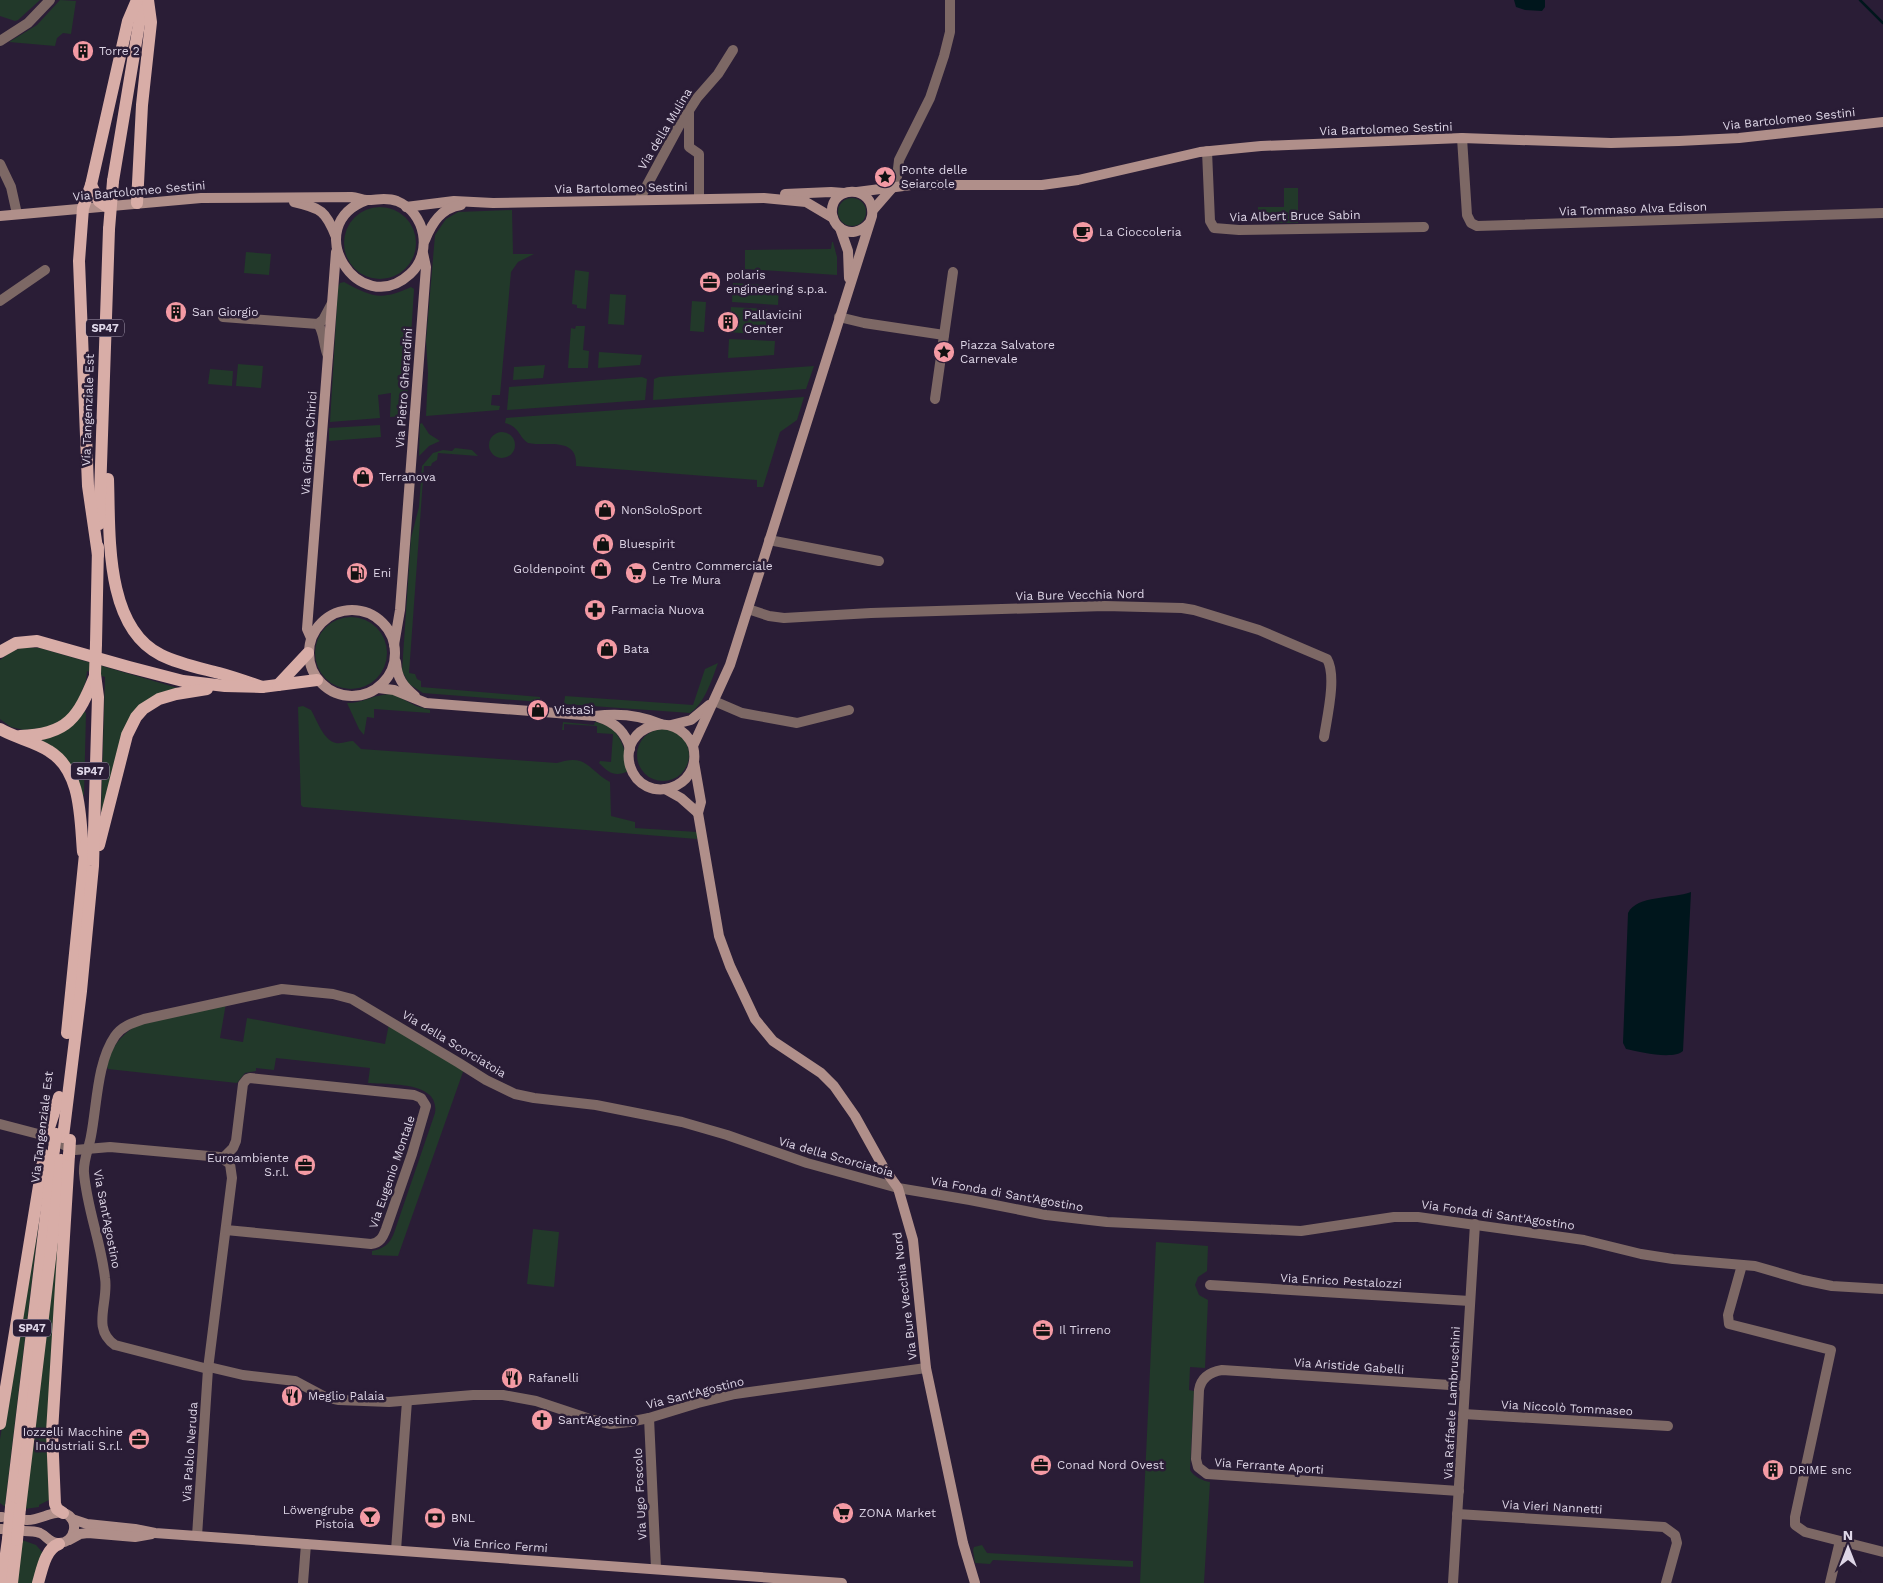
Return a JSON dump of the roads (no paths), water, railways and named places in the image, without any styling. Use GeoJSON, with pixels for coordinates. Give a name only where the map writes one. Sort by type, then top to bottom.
{"type":"FeatureCollection","features":[{"type":"Feature","properties":{"kind":"main road"},"geometry":{"type":"LineString","coordinates":[[98,555],[88,486],[80,261],[83,208],[91,185],[128,21],[137,0]]}},
{"type":"Feature","properties":{"kind":"main road","name":"Via Tangenziale Est"},"geometry":{"type":"LineString","coordinates":[[63,1098],[75,963],[89,867],[88,828],[93,697],[96,674],[101,427],[109,229],[113,181],[142,0]]}},
{"type":"Feature","properties":{"kind":"main road"},"geometry":{"type":"LineString","coordinates":[[137,203],[142,105],[151,22],[148,0]]}},
{"type":"Feature","properties":{"kind":"main road","name":"Via Bartolomeo Sestini"},"geometry":{"type":"LineString","coordinates":[[857,192],[894,187],[1042,185],[1078,180],[1207,151],[1261,146],[1462,138],[1626,143],[1670,142],[1739,138],[1883,122]]}},
{"type":"Feature","properties":{"kind":"main road"},"geometry":{"type":"LineString","coordinates":[[91,185],[99,201],[106,206]]}},
{"type":"Feature","properties":{"kind":"main road"},"geometry":{"type":"LineString","coordinates":[[693,746],[730,665],[873,210],[894,187]]}},
{"type":"Feature","properties":{"kind":"main road"},"geometry":{"type":"LineString","coordinates":[[764,198],[780,194],[857,192],[868,199],[873,210]]}},
{"type":"Feature","properties":{"kind":"main road"},"geometry":{"type":"LineString","coordinates":[[833,218],[834,203],[844,193]]}},
{"type":"Feature","properties":{"kind":"main road"},"geometry":{"type":"LineString","coordinates":[[352,197],[367,200],[387,198],[406,206],[419,222],[424,241],[423,253],[417,267],[406,278],[393,284],[380,286],[363,282],[352,276],[341,262],[329,218],[313,206],[281,198],[352,197]]}},
{"type":"Feature","properties":{"kind":"main road","name":"Via Bartolomeo Sestini"},"geometry":{"type":"LineString","coordinates":[[0,216],[201,198],[281,198]]}},
{"type":"Feature","properties":{"kind":"main road"},"geometry":{"type":"LineString","coordinates":[[764,198],[806,202],[833,218],[846,241],[849,258],[849,286]]}},
{"type":"Feature","properties":{"kind":"main road","name":"Via Bartolomeo Sestini"},"geometry":{"type":"LineString","coordinates":[[479,203],[764,198]]}},
{"type":"Feature","properties":{"kind":"main road"},"geometry":{"type":"LineString","coordinates":[[336,243],[339,226],[346,214],[355,206],[367,200]]}},
{"type":"Feature","properties":{"kind":"main road"},"geometry":{"type":"LineString","coordinates":[[406,206],[446,202],[479,203]]}},
{"type":"Feature","properties":{"kind":"main road"},"geometry":{"type":"LineString","coordinates":[[424,241],[433,223],[443,212],[456,206],[479,203]]}},
{"type":"Feature","properties":{"kind":"main road"},"geometry":{"type":"LineString","coordinates":[[840,228],[847,232],[858,232],[870,222]]}},
{"type":"Feature","properties":{"kind":"main road","name":"Via Ginetta Chirici"},"geometry":{"type":"LineString","coordinates":[[311,638],[307,629],[336,243]]}},
{"type":"Feature","properties":{"kind":"main road","name":"Via Pietro Gherardini"},"geometry":{"type":"LineString","coordinates":[[394,645],[400,610],[426,267],[423,253]]}},
{"type":"Feature","properties":{"kind":"main road"},"geometry":{"type":"LineString","coordinates":[[101,427],[107,463],[114,576],[122,611],[129,626],[148,647],[161,655],[262,687]]}},
{"type":"Feature","properties":{"kind":"main road"},"geometry":{"type":"LineString","coordinates":[[395,658],[388,677],[378,688],[366,694],[346,696],[333,693],[317,680],[310,668],[308,653],[311,638],[324,620],[337,613],[351,610],[366,612],[379,620],[389,631],[394,645],[399,678],[406,689],[419,700]]}},
{"type":"Feature","properties":{"kind":"main road"},"geometry":{"type":"LineString","coordinates":[[0,652],[16,643],[37,641],[158,675],[225,686],[262,687],[317,680]]}},
{"type":"Feature","properties":{"kind":"main road"},"geometry":{"type":"LineString","coordinates":[[278,685],[308,653]]}},
{"type":"Feature","properties":{"kind":"main road"},"geometry":{"type":"LineString","coordinates":[[15,736],[44,734],[68,722],[83,704],[96,674]]}},
{"type":"Feature","properties":{"kind":"main road"},"geometry":{"type":"LineString","coordinates":[[89,867],[121,754],[127,735],[136,718],[143,709],[159,699],[176,694],[225,686]]}},
{"type":"Feature","properties":{"kind":"main road"},"geometry":{"type":"LineString","coordinates":[[378,688],[394,690],[435,704],[595,716],[612,714],[643,718],[667,725],[685,733],[693,746],[694,762],[690,774],[682,783],[665,789]]}},
{"type":"Feature","properties":{"kind":"main road"},"geometry":{"type":"LineString","coordinates":[[630,749],[640,732],[648,727],[667,725],[695,718],[714,701]]}},
{"type":"Feature","properties":{"kind":"main road"},"geometry":{"type":"LineString","coordinates":[[595,716],[616,726],[628,743],[630,763],[636,777],[649,787],[665,789],[681,798],[698,813]]}},
{"type":"Feature","properties":{"kind":"main road"},"geometry":{"type":"LineString","coordinates":[[0,728],[52,753],[62,762],[71,776],[77,798],[89,867]]}},
{"type":"Feature","properties":{"kind":"main road","name":"Via Bure Vecchia Nord"},"geometry":{"type":"LineString","coordinates":[[694,762],[701,802],[698,813],[719,936],[730,966],[755,1019],[773,1041],[822,1073],[834,1086],[855,1116],[885,1170],[898,1188],[913,1240],[926,1368],[970,1569],[975,1583]]}},
{"type":"Feature","properties":{"kind":"main road"},"geometry":{"type":"LineString","coordinates":[[38,1583],[48,1553],[52,1547],[64,1542],[74,1529],[67,1516],[57,1509],[55,1504],[52,1432],[58,1150],[63,1098]]}},
{"type":"Feature","properties":{"kind":"main road"},"geometry":{"type":"LineString","coordinates":[[0,1424],[58,1150],[63,1098]]}},
{"type":"Feature","properties":{"kind":"main road","name":"Via Tangenziale Est"},"geometry":{"type":"LineString","coordinates":[[2,1583],[10,1534],[19,1512],[58,1150]]}},
{"type":"Feature","properties":{"kind":"main road","name":"Via Enrico Fermi"},"geometry":{"type":"LineString","coordinates":[[19,1512],[36,1520],[56,1513],[87,1524],[135,1529],[155,1534]]}},
{"type":"Feature","properties":{"kind":"main road"},"geometry":{"type":"LineString","coordinates":[[10,1534],[41,1533],[50,1542],[64,1542]]}},
{"type":"Feature","properties":{"kind":"main road","name":"Via Enrico Fermi"},"geometry":{"type":"LineString","coordinates":[[64,1542],[80,1534],[88,1533],[135,1537],[155,1534],[197,1536],[842,1583]]}},
{"type":"Feature","properties":{"kind":"main road","name":"Via Tangenziale Est"},"geometry":{"type":"LineString","coordinates":[[10,1534],[12,1583]]}},
{"type":"Feature","properties":{"kind":"main road"},"geometry":{"type":"LineString","coordinates":[[966,1583],[970,1569]]}},
{"type":"Feature","properties":{"kind":"street"},"geometry":{"type":"LineString","coordinates":[[0,41],[28,23],[50,0]]}},
{"type":"Feature","properties":{"kind":"street"},"geometry":{"type":"LineString","coordinates":[[894,187],[899,160],[930,98],[944,56],[950,32],[950,0]]}},
{"type":"Feature","properties":{"kind":"street","name":"Via della Mulina"},"geometry":{"type":"LineString","coordinates":[[639,200],[689,110],[718,74],[733,50]]}},
{"type":"Feature","properties":{"kind":"street"},"geometry":{"type":"LineString","coordinates":[[689,110],[689,147],[699,154],[699,199]]}},
{"type":"Feature","properties":{"kind":"street","name":"Via Tommaso Alva Edison"},"geometry":{"type":"LineString","coordinates":[[1462,138],[1467,215],[1471,223],[1477,226],[1883,213]]}},
{"type":"Feature","properties":{"kind":"street","name":"Via Albert Bruce Sabin"},"geometry":{"type":"LineString","coordinates":[[1207,151],[1210,221],[1214,228],[1239,230],[1424,227]]}},
{"type":"Feature","properties":{"kind":"street"},"geometry":{"type":"LineString","coordinates":[[0,164],[11,188],[16,214]]}},
{"type":"Feature","properties":{"kind":"street"},"geometry":{"type":"LineString","coordinates":[[0,301],[45,270]]}},
{"type":"Feature","properties":{"kind":"street"},"geometry":{"type":"LineString","coordinates":[[935,399],[954,272]]}},
{"type":"Feature","properties":{"kind":"street"},"geometry":{"type":"LineString","coordinates":[[223,317],[318,324],[323,320],[332,303]]}},
{"type":"Feature","properties":{"kind":"street"},"geometry":{"type":"LineString","coordinates":[[839,317],[864,323],[944,335]]}},
{"type":"Feature","properties":{"kind":"street"},"geometry":{"type":"LineString","coordinates":[[318,324],[323,334],[324,346],[328,356]]}},
{"type":"Feature","properties":{"kind":"street"},"geometry":{"type":"LineString","coordinates":[[769,540],[879,561]]}},
{"type":"Feature","properties":{"kind":"street","name":"Via Bure Vecchia Nord"},"geometry":{"type":"LineString","coordinates":[[748,608],[765,615],[784,618],[870,613],[1105,606],[1162,606],[1194,610],[1259,630],[1327,659],[1331,678],[1324,737]]}},
{"type":"Feature","properties":{"kind":"street"},"geometry":{"type":"LineString","coordinates":[[714,701],[742,713],[797,723],[849,710]]}},
{"type":"Feature","properties":{"kind":"street","name":"Via della Scorciatoia"},"geometry":{"type":"LineString","coordinates":[[88,1149],[106,1056],[120,1030],[144,1019],[274,990],[289,989],[333,994],[352,999],[486,1080],[515,1094],[596,1106],[688,1123],[807,1163],[898,1188]]}},
{"type":"Feature","properties":{"kind":"street","name":"Via Eugenio Montale"},"geometry":{"type":"LineString","coordinates":[[223,1158],[233,1148],[236,1141],[244,1084],[247,1079],[254,1078],[418,1096],[424,1100],[426,1106],[421,1127],[380,1241],[371,1244],[226,1230]]}},
{"type":"Feature","properties":{"kind":"street"},"geometry":{"type":"LineString","coordinates":[[0,1124],[42,1135],[75,1150],[110,1147],[223,1158],[230,1164],[232,1172],[209,1368]]}},
{"type":"Feature","properties":{"kind":"street","name":"Via Sant'Agostino"},"geometry":{"type":"LineString","coordinates":[[88,1149],[85,1159],[85,1180],[106,1282],[102,1327],[104,1334],[115,1345],[243,1375],[295,1381],[326,1397],[339,1400],[372,1402],[407,1401],[473,1395],[503,1395],[536,1401],[602,1422],[619,1424],[649,1418],[735,1394],[926,1368]]}},
{"type":"Feature","properties":{"kind":"street","name":"Via Fonda di Sant'Agostino"},"geometry":{"type":"LineString","coordinates":[[898,1188],[1046,1215],[1107,1222],[1289,1231],[1321,1229],[1410,1216],[1584,1240],[1673,1260],[1742,1264],[1769,1269],[1824,1285],[1883,1289]]}},
{"type":"Feature","properties":{"kind":"street","name":"Via Raffaele Lambruschini"},"geometry":{"type":"LineString","coordinates":[[1453,1583],[1475,1224]]}},
{"type":"Feature","properties":{"kind":"street"},"geometry":{"type":"LineString","coordinates":[[1742,1264],[1728,1315],[1729,1324],[1831,1350],[1794,1522],[1795,1525],[1801,1530],[1883,1552]]}},
{"type":"Feature","properties":{"kind":"street","name":"Via Enrico Pestalozzi"},"geometry":{"type":"LineString","coordinates":[[1210,1286],[1470,1301]]}},
{"type":"Feature","properties":{"kind":"street","name":"Via Pablo Neruda"},"geometry":{"type":"LineString","coordinates":[[197,1536],[209,1368]]}},
{"type":"Feature","properties":{"kind":"street","name":"Via Aristide Gabelli"},"geometry":{"type":"LineString","coordinates":[[1230,1370],[1465,1386]]}},
{"type":"Feature","properties":{"kind":"street","name":"Via Ferrante Aporti"},"geometry":{"type":"LineString","coordinates":[[1230,1370],[1212,1372],[1204,1379],[1200,1386],[1196,1459],[1198,1467],[1207,1474],[1459,1491]]}},
{"type":"Feature","properties":{"kind":"street"},"geometry":{"type":"LineString","coordinates":[[396,1550],[407,1401]]}},
{"type":"Feature","properties":{"kind":"street","name":"Via Niccolò Tommaseo"},"geometry":{"type":"LineString","coordinates":[[1463,1414],[1668,1426]]}},
{"type":"Feature","properties":{"kind":"street","name":"Via Ugo Foscolo"},"geometry":{"type":"LineString","coordinates":[[649,1418],[656,1568]]}},
{"type":"Feature","properties":{"kind":"street","name":"Via Vieri Nannetti"},"geometry":{"type":"LineString","coordinates":[[1457,1514],[1664,1526],[1677,1539],[1666,1583]]}},
{"type":"Feature","properties":{"kind":"street"},"geometry":{"type":"LineString","coordinates":[[1830,1583],[1840,1541]]}},
{"type":"Feature","properties":{"kind":"street"},"geometry":{"type":"LineString","coordinates":[[303,1583],[306,1544]]}},
{"type":"Feature","properties":{"kind":"water"},"geometry":{"type":"Polygon","coordinates":[[[1514,0],[1545,0],[1545,7],[1542,11],[1525,10],[1516,7],[1514,0]]]}},
{"type":"Feature","properties":{"kind":"water"},"geometry":{"type":"Polygon","coordinates":[[[1691,892],[1683,1051],[1678,1054],[1664,1055],[1626,1049],[1623,1043],[1628,913],[1633,907],[1647,900],[1691,892]]]}},
{"type":"Feature","properties":{"kind":"waterway"},"geometry":{"type":"LineString","coordinates":[[1860,0],[1883,23]]}},
{"type":"Feature","properties":{"kind":"place","name":"Torre 2"},"geometry":{"type":"Point","coordinates":[83,51]}},
{"type":"Feature","properties":{"kind":"place","name":"Ponte delle Seiarcole"},"geometry":{"type":"Point","coordinates":[885,177]}},
{"type":"Feature","properties":{"kind":"place","name":"La Cioccoleria"},"geometry":{"type":"Point","coordinates":[1083,232]}},
{"type":"Feature","properties":{"kind":"place","name":"polaris engineering s.p.a."},"geometry":{"type":"Point","coordinates":[710,282]}},
{"type":"Feature","properties":{"kind":"place","name":"San Giorgio"},"geometry":{"type":"Point","coordinates":[176,312]}},
{"type":"Feature","properties":{"kind":"place","name":"Pallavicini Center"},"geometry":{"type":"Point","coordinates":[728,322]}},
{"type":"Feature","properties":{"kind":"place","name":"Piazza Salvatore Carnevale"},"geometry":{"type":"Point","coordinates":[944,352]}},
{"type":"Feature","properties":{"kind":"place","name":"Terranova"},"geometry":{"type":"Point","coordinates":[363,477]}},
{"type":"Feature","properties":{"kind":"place","name":"NonSoloSport"},"geometry":{"type":"Point","coordinates":[605,510]}},
{"type":"Feature","properties":{"kind":"place","name":"Bluespirit"},"geometry":{"type":"Point","coordinates":[603,544]}},
{"type":"Feature","properties":{"kind":"place","name":"Goldenpoint"},"geometry":{"type":"Point","coordinates":[601,569]}},
{"type":"Feature","properties":{"kind":"place","name":"Eni"},"geometry":{"type":"Point","coordinates":[357,573]}},
{"type":"Feature","properties":{"kind":"place","name":"Centro Commerciale Le Tre Mura"},"geometry":{"type":"Point","coordinates":[636,573]}},
{"type":"Feature","properties":{"kind":"place","name":"Farmacia Nuova"},"geometry":{"type":"Point","coordinates":[595,610]}},
{"type":"Feature","properties":{"kind":"place","name":"Bata"},"geometry":{"type":"Point","coordinates":[607,649]}},
{"type":"Feature","properties":{"kind":"place","name":"VistaSì"},"geometry":{"type":"Point","coordinates":[538,710]}},
{"type":"Feature","properties":{"kind":"place","name":"Euroambiente S.r.l."},"geometry":{"type":"Point","coordinates":[305,1165]}},
{"type":"Feature","properties":{"kind":"place","name":"Il Tirreno"},"geometry":{"type":"Point","coordinates":[1043,1330]}},
{"type":"Feature","properties":{"kind":"place","name":"Rafanelli"},"geometry":{"type":"Point","coordinates":[512,1378]}},
{"type":"Feature","properties":{"kind":"place","name":"Meglio Palaia"},"geometry":{"type":"Point","coordinates":[292,1396]}},
{"type":"Feature","properties":{"kind":"place","name":"Sant'Agostino"},"geometry":{"type":"Point","coordinates":[542,1420]}},
{"type":"Feature","properties":{"kind":"place","name":"Iozzelli Macchine Industriali S.r.l."},"geometry":{"type":"Point","coordinates":[139,1439]}},
{"type":"Feature","properties":{"kind":"place","name":"Conad Nord Ovest"},"geometry":{"type":"Point","coordinates":[1041,1465]}},
{"type":"Feature","properties":{"kind":"place","name":"DRIME snc"},"geometry":{"type":"Point","coordinates":[1773,1470]}},
{"type":"Feature","properties":{"kind":"place","name":"ZONA Market"},"geometry":{"type":"Point","coordinates":[843,1513]}},
{"type":"Feature","properties":{"kind":"place","name":"Löwengrube Pistoia"},"geometry":{"type":"Point","coordinates":[370,1517]}},
{"type":"Feature","properties":{"kind":"place","name":"BNL"},"geometry":{"type":"Point","coordinates":[435,1518]}}]}
